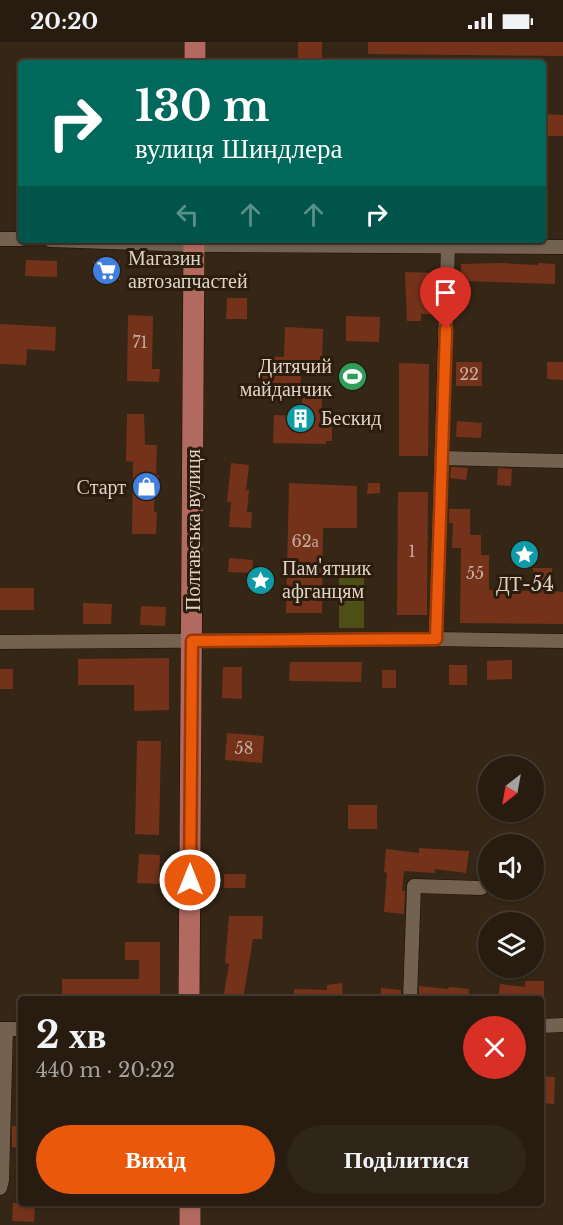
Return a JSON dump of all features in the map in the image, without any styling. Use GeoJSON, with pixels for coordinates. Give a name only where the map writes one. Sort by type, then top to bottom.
{"type":"FeatureCollection","features":[{"type":"Feature","properties":{"kind":"highway"},"geometry":{"type":"LineString","coordinates":[[195,42],[195,60]]}},
{"type":"Feature","properties":{"kind":"highway","name":"Полтавська вулиця"},"geometry":{"type":"LineString","coordinates":[[189,996],[194,243]]}},
{"type":"Feature","properties":{"kind":"highway"},"geometry":{"type":"LineString","coordinates":[[190,1206],[190,1225]]}},
{"type":"Feature","properties":{"kind":"street"},"geometry":{"type":"LineString","coordinates":[[0,238],[18,239]]}},
{"type":"Feature","properties":{"kind":"street"},"geometry":{"type":"LineString","coordinates":[[279,243],[563,247]]}},
{"type":"Feature","properties":{"kind":"street"},"geometry":{"type":"LineString","coordinates":[[436,639],[448,245]]}},
{"type":"Feature","properties":{"kind":"street"},"geometry":{"type":"LineString","coordinates":[[441,458],[563,461]]}},
{"type":"Feature","properties":{"kind":"street"},"geometry":{"type":"LineString","coordinates":[[0,642],[436,639],[563,641]]}},
{"type":"Feature","properties":{"kind":"street"},"geometry":{"type":"LineString","coordinates":[[410,996],[414,886],[478,888]]}},
{"type":"Feature","properties":{"kind":"street"},"geometry":{"type":"LineString","coordinates":[[544,1026],[563,1025]]}},
{"type":"Feature","properties":{"kind":"street"},"geometry":{"type":"LineString","coordinates":[[0,1188],[2,1180],[3,1029]]}},
{"type":"Feature","properties":{"kind":"shaded area"},"geometry":{"type":"Polygon","coordinates":[[[339,563],[364,563],[364,628],[339,628],[339,563]]]}},
{"type":"Feature","properties":{"kind":"building"},"geometry":{"type":"Polygon","coordinates":[[[298,42],[322,42],[322,60],[298,60],[298,42]]]}},
{"type":"Feature","properties":{"kind":"building"},"geometry":{"type":"Polygon","coordinates":[[[368,42],[563,42],[563,56],[368,54],[368,42]]]}},
{"type":"Feature","properties":{"kind":"building"},"geometry":{"type":"Polygon","coordinates":[[[546,114],[563,115],[563,136],[546,136],[546,114]]]}},
{"type":"Feature","properties":{"kind":"building"},"geometry":{"type":"Polygon","coordinates":[[[26,260],[57,261],[57,277],[25,276],[26,260]]]}},
{"type":"Feature","properties":{"kind":"building"},"geometry":{"type":"Polygon","coordinates":[[[93,261],[120,261],[120,280],[93,280],[93,261]]]}},
{"type":"Feature","properties":{"kind":"building"},"geometry":{"type":"Polygon","coordinates":[[[461,264],[555,264],[555,284],[461,281],[461,264]]]}},
{"type":"Feature","properties":{"kind":"building"},"geometry":{"type":"Polygon","coordinates":[[[405,272],[438,273],[437,314],[421,314],[421,321],[407,321],[405,272]]]}},
{"type":"Feature","properties":{"kind":"building"},"geometry":{"type":"Polygon","coordinates":[[[227,298],[247,298],[247,319],[226,319],[227,298]]]}},
{"type":"Feature","properties":{"kind":"building"},"geometry":{"type":"Polygon","coordinates":[[[128,315],[153,316],[152,369],[160,369],[159,382],[127,381],[128,315]]]}},
{"type":"Feature","properties":{"kind":"building"},"geometry":{"type":"Polygon","coordinates":[[[346,316],[380,317],[379,342],[346,341],[346,316]]]}},
{"type":"Feature","properties":{"kind":"building"},"geometry":{"type":"Polygon","coordinates":[[[0,324],[56,327],[55,351],[27,349],[26,365],[0,364],[0,324]]]}},
{"type":"Feature","properties":{"kind":"building"},"geometry":{"type":"Polygon","coordinates":[[[285,327],[323,329],[322,363],[302,362],[300,394],[260,392],[262,356],[284,357],[285,327]]]}},
{"type":"Feature","properties":{"kind":"building"},"geometry":{"type":"Polygon","coordinates":[[[456,362],[482,362],[482,386],[456,386],[456,362]]]}},
{"type":"Feature","properties":{"kind":"building"},"geometry":{"type":"Polygon","coordinates":[[[547,362],[563,362],[563,380],[547,379],[547,362]]]}},
{"type":"Feature","properties":{"kind":"building"},"geometry":{"type":"Polygon","coordinates":[[[399,363],[429,364],[428,456],[399,456],[399,363]]]}},
{"type":"Feature","properties":{"kind":"building","name":"Бескид"},"geometry":{"type":"Polygon","coordinates":[[[302,397],[322,397],[322,416],[327,416],[326,420],[332,421],[332,441],[326,441],[326,444],[273,443],[274,415],[302,416],[302,397]]]}},
{"type":"Feature","properties":{"kind":"building"},"geometry":{"type":"Polygon","coordinates":[[[127,414],[144,414],[145,445],[157,445],[156,475],[159,475],[159,486],[155,486],[156,534],[132,534],[133,462],[126,461],[127,414]]]}},
{"type":"Feature","properties":{"kind":"building"},"geometry":{"type":"Polygon","coordinates":[[[457,421],[482,423],[481,438],[456,437],[457,421]]]}},
{"type":"Feature","properties":{"kind":"building"},"geometry":{"type":"Polygon","coordinates":[[[231,463],[249,465],[246,490],[249,490],[247,512],[252,512],[251,528],[229,527],[231,502],[227,502],[231,463]]]}},
{"type":"Feature","properties":{"kind":"building"},"geometry":{"type":"Polygon","coordinates":[[[451,467],[468,468],[466,480],[450,478],[451,467]]]}},
{"type":"Feature","properties":{"kind":"building"},"geometry":{"type":"Polygon","coordinates":[[[498,468],[512,469],[511,486],[497,485],[498,468]]]}},
{"type":"Feature","properties":{"kind":"building"},"geometry":{"type":"Polygon","coordinates":[[[289,483],[357,486],[357,528],[323,528],[322,613],[286,613],[289,483]]]}},
{"type":"Feature","properties":{"kind":"building"},"geometry":{"type":"Polygon","coordinates":[[[368,483],[380,483],[380,493],[367,494],[368,483]]]}},
{"type":"Feature","properties":{"kind":"building"},"geometry":{"type":"Polygon","coordinates":[[[398,492],[428,492],[427,615],[397,615],[398,492]]]}},
{"type":"Feature","properties":{"kind":"building"},"geometry":{"type":"Polygon","coordinates":[[[449,509],[470,509],[470,535],[481,535],[481,555],[489,555],[489,590],[533,591],[533,568],[552,568],[552,591],[563,592],[563,624],[460,623],[461,548],[452,548],[453,523],[449,523],[449,509]]]}},
{"type":"Feature","properties":{"kind":"building"},"geometry":{"type":"Polygon","coordinates":[[[229,558],[253,560],[252,573],[228,572],[229,558]]]}},
{"type":"Feature","properties":{"kind":"building"},"geometry":{"type":"Polygon","coordinates":[[[0,588],[34,588],[34,610],[0,610],[0,588]]]}},
{"type":"Feature","properties":{"kind":"building"},"geometry":{"type":"Polygon","coordinates":[[[83,603],[112,604],[111,624],[83,624],[83,603]]]}},
{"type":"Feature","properties":{"kind":"building"},"geometry":{"type":"Polygon","coordinates":[[[141,606],[166,607],[165,626],[140,625],[141,606]]]}},
{"type":"Feature","properties":{"kind":"building"},"geometry":{"type":"Polygon","coordinates":[[[169,658],[169,710],[134,711],[134,685],[78,685],[78,659],[169,658]]]}},
{"type":"Feature","properties":{"kind":"building"},"geometry":{"type":"Polygon","coordinates":[[[512,660],[512,679],[487,680],[487,661],[512,660]]]}},
{"type":"Feature","properties":{"kind":"building"},"geometry":{"type":"Polygon","coordinates":[[[290,662],[362,662],[361,682],[289,681],[290,662]]]}},
{"type":"Feature","properties":{"kind":"building"},"geometry":{"type":"Polygon","coordinates":[[[449,665],[467,665],[467,685],[449,685],[449,665]]]}},
{"type":"Feature","properties":{"kind":"building"},"geometry":{"type":"Polygon","coordinates":[[[223,667],[242,667],[242,699],[222,698],[223,667]]]}},
{"type":"Feature","properties":{"kind":"building"},"geometry":{"type":"Polygon","coordinates":[[[0,669],[13,669],[13,689],[0,689],[0,669]]]}},
{"type":"Feature","properties":{"kind":"building"},"geometry":{"type":"Polygon","coordinates":[[[382,670],[396,670],[396,688],[382,688],[382,670]]]}},
{"type":"Feature","properties":{"kind":"building"},"geometry":{"type":"Polygon","coordinates":[[[227,733],[264,736],[262,763],[225,760],[227,733]]]}},
{"type":"Feature","properties":{"kind":"building"},"geometry":{"type":"Polygon","coordinates":[[[137,741],[161,741],[159,835],[135,834],[137,741]]]}},
{"type":"Feature","properties":{"kind":"building"},"geometry":{"type":"Polygon","coordinates":[[[348,805],[377,805],[377,829],[348,829],[348,805]]]}},
{"type":"Feature","properties":{"kind":"building"},"geometry":{"type":"Polygon","coordinates":[[[419,848],[469,851],[466,873],[435,869],[435,873],[404,871],[402,891],[405,891],[404,914],[384,912],[386,849],[419,853],[419,848]]]}},
{"type":"Feature","properties":{"kind":"building"},"geometry":{"type":"Polygon","coordinates":[[[139,854],[160,855],[159,884],[137,883],[139,854]]]}},
{"type":"Feature","properties":{"kind":"building"},"geometry":{"type":"Polygon","coordinates":[[[224,874],[246,874],[245,888],[224,888],[224,874]]]}},
{"type":"Feature","properties":{"kind":"building"},"geometry":{"type":"Polygon","coordinates":[[[229,916],[263,916],[262,939],[253,939],[244,996],[224,996],[229,964],[225,963],[229,916]]]}},
{"type":"Feature","properties":{"kind":"building"},"geometry":{"type":"Polygon","coordinates":[[[125,942],[160,942],[160,996],[62,996],[62,979],[139,979],[139,960],[125,960],[125,942]]]}},
{"type":"Feature","properties":{"kind":"building"},"geometry":{"type":"Polygon","coordinates":[[[525,981],[544,981],[544,996],[498,996],[500,984],[525,987],[525,981]]]}},
{"type":"Feature","properties":{"kind":"building"},"geometry":{"type":"Polygon","coordinates":[[[342,983],[343,996],[294,996],[294,989],[327,990],[327,985],[342,983]]]}},
{"type":"Feature","properties":{"kind":"building"},"geometry":{"type":"Polygon","coordinates":[[[419,986],[469,989],[468,996],[419,996],[419,986]]]}},
{"type":"Feature","properties":{"kind":"building"},"geometry":{"type":"Polygon","coordinates":[[[381,988],[401,990],[401,996],[380,996],[381,988]]]}},
{"type":"Feature","properties":{"kind":"building"},"geometry":{"type":"Polygon","coordinates":[[[544,1076],[555,1077],[554,1104],[544,1103],[544,1076]]]}},
{"type":"Feature","properties":{"kind":"building"},"geometry":{"type":"Polygon","coordinates":[[[12,1126],[18,1126],[18,1148],[12,1147],[12,1126]]]}},
{"type":"Feature","properties":{"kind":"building"},"geometry":{"type":"Polygon","coordinates":[[[13,1203],[18,1203],[18,1206],[35,1206],[34,1222],[12,1221],[13,1203]]]}},
{"type":"Feature","properties":{"kind":"place","name":"Магазин автозапчастей"},"geometry":{"type":"Point","coordinates":[107,270]}},
{"type":"Feature","properties":{"kind":"place","name":"Дитячий майданчик"},"geometry":{"type":"Point","coordinates":[353,377]}},
{"type":"Feature","properties":{"kind":"place","name":"Бескид"},"geometry":{"type":"Point","coordinates":[300,418]}},
{"type":"Feature","properties":{"kind":"place","name":"Старт"},"geometry":{"type":"Point","coordinates":[147,487]}},
{"type":"Feature","properties":{"kind":"place","name":"ДТ-54"},"geometry":{"type":"Point","coordinates":[525,554]}},
{"type":"Feature","properties":{"kind":"place","name":"Пам'ятник афганцям"},"geometry":{"type":"Point","coordinates":[261,580]}},
{"type":"Feature","properties":{"kind":"route"},"geometry":{"type":"LineString","coordinates":[[190,880],[192,641],[436,639],[446,329]]}}]}
